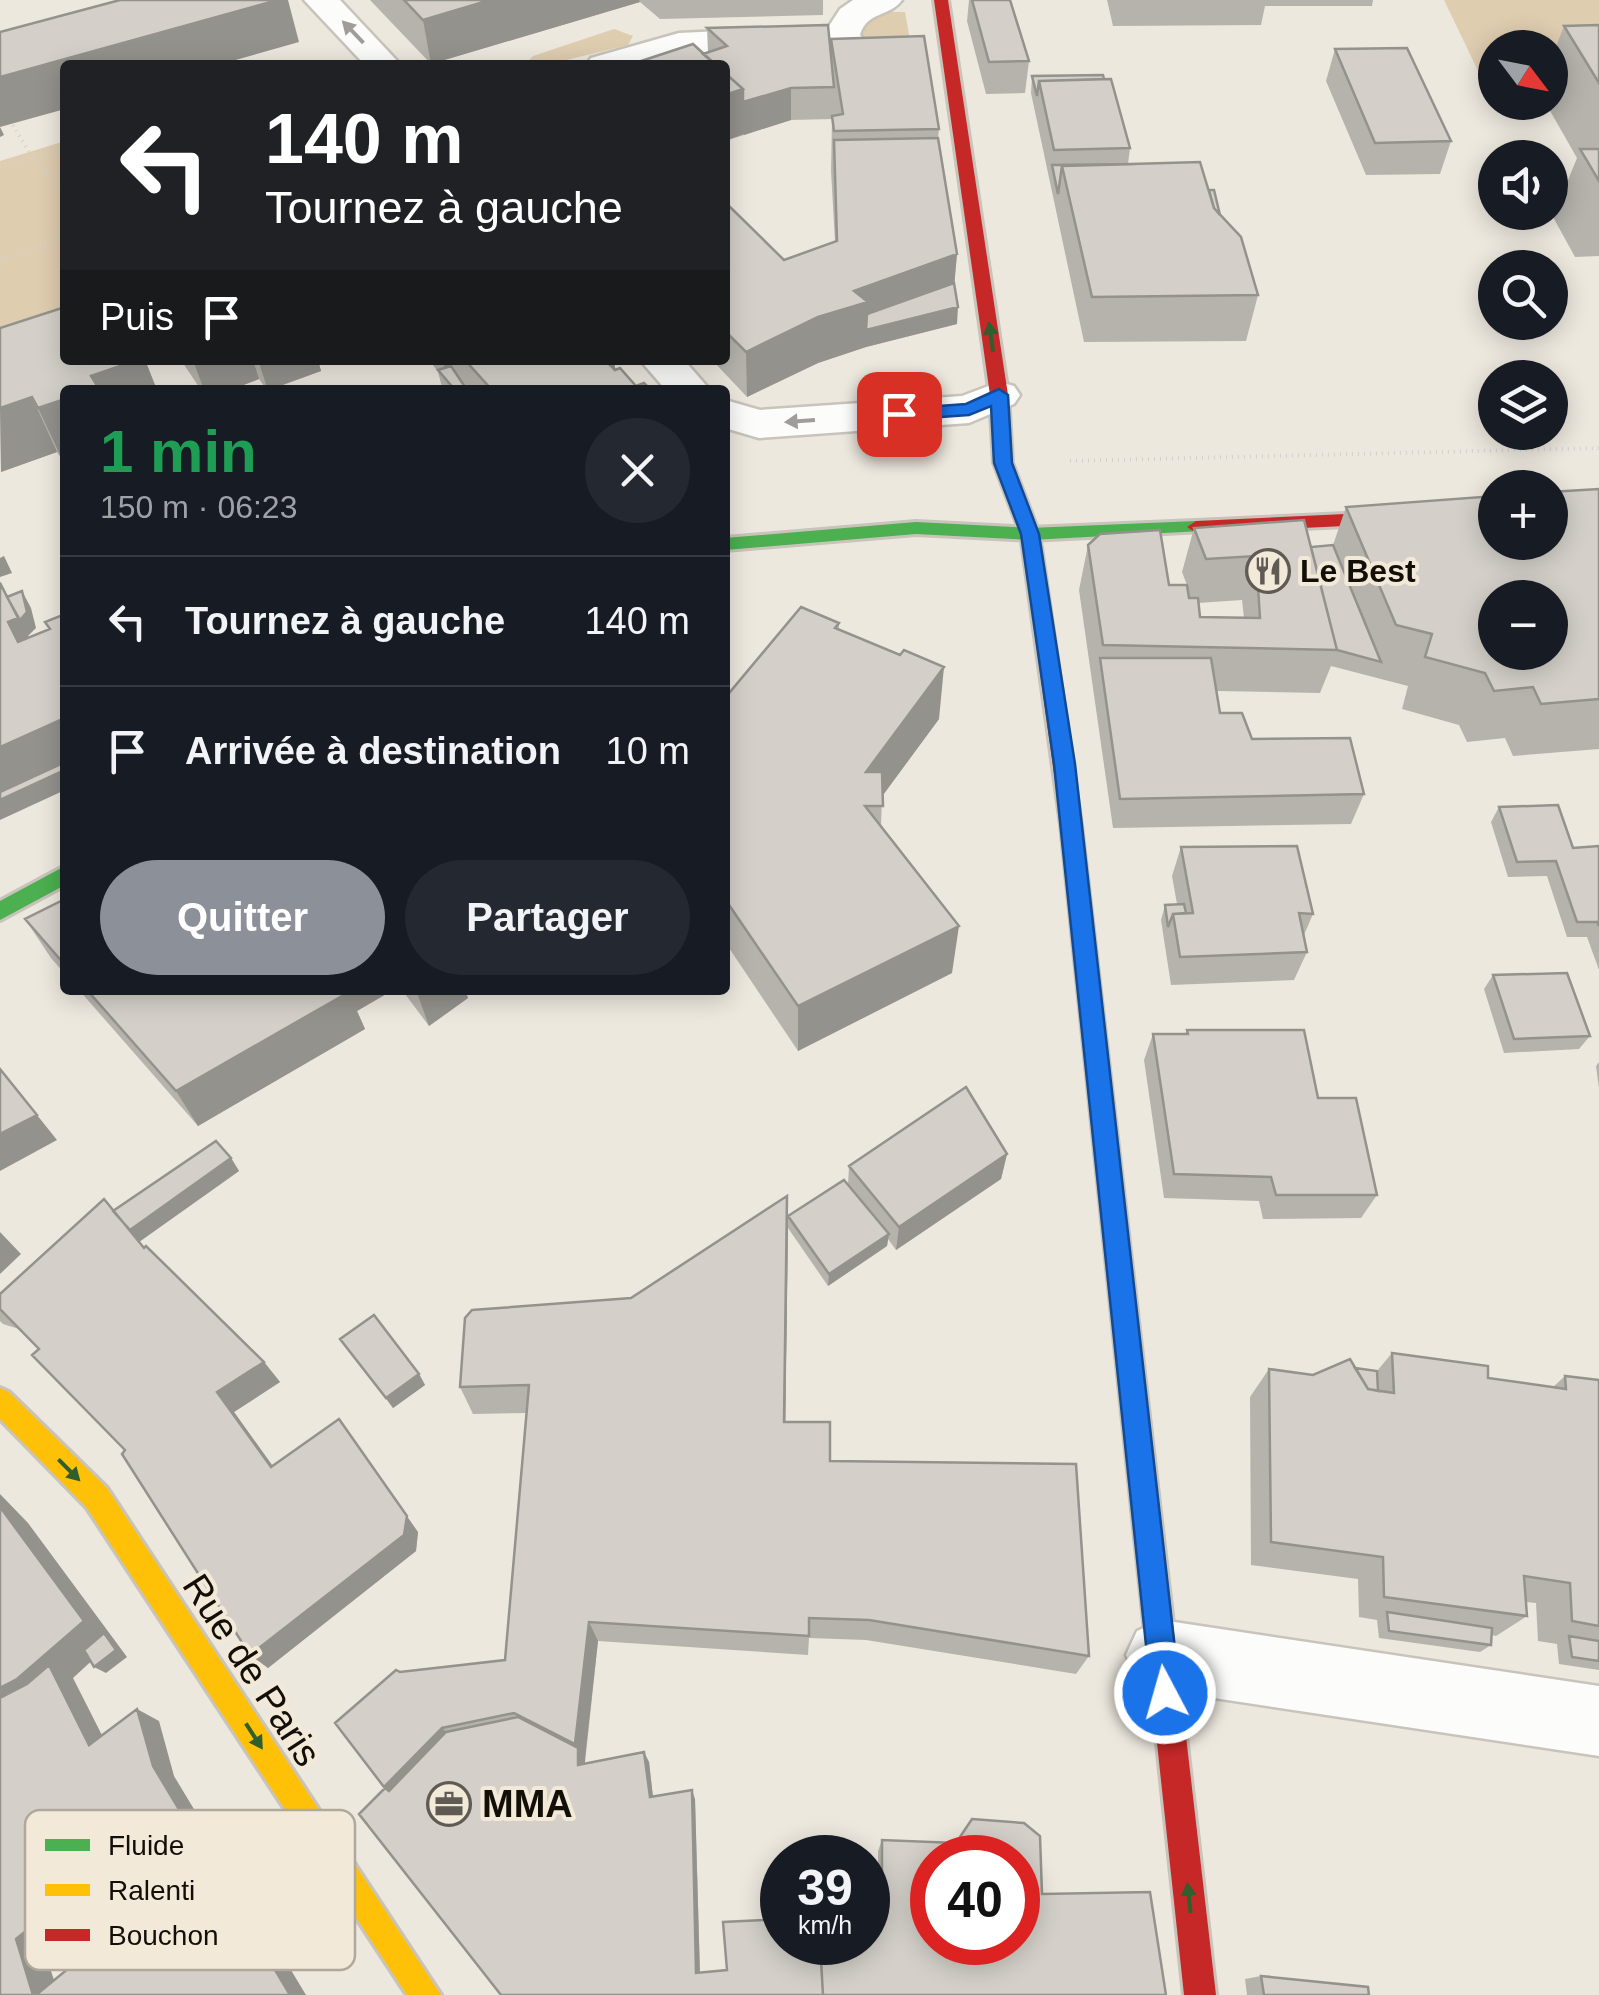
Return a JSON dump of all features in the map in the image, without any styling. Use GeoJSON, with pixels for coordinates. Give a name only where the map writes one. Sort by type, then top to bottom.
{"type":"FeatureCollection","features":[{"type":"Feature","properties":{"kind":"street"},"geometry":{"type":"LineString","coordinates":[[321,0],[379,60]]}},
{"type":"Feature","properties":{"kind":"street"},"geometry":{"type":"LineString","coordinates":[[885,0],[862,6],[845,22],[843,36],[862,58],[903,70],[954,78]]}},
{"type":"Feature","properties":{"kind":"street"},"geometry":{"type":"LineString","coordinates":[[941,0],[999,395],[1003,463],[1030,534],[1064,764],[1200,1995]]}},
{"type":"Feature","properties":{"kind":"street"},"geometry":{"type":"LineString","coordinates":[[620,60],[679,43],[843,36]]}},
{"type":"Feature","properties":{"kind":"street"},"geometry":{"type":"LineString","coordinates":[[666,365],[684,385]]}},
{"type":"Feature","properties":{"kind":"street"},"geometry":{"type":"LineString","coordinates":[[730,415],[759,424],[969,409],[999,395]]}},
{"type":"Feature","properties":{"kind":"street"},"geometry":{"type":"LineString","coordinates":[[730,544],[916,528],[1030,534],[1478,515]]}},
{"type":"Feature","properties":{"kind":"street"},"geometry":{"type":"LineString","coordinates":[[4,904],[60,877]]}},
{"type":"Feature","properties":{"kind":"street","name":"Rue de Paris"},"geometry":{"type":"LineString","coordinates":[[0,1401],[98,1498],[303,1810]]}},
{"type":"Feature","properties":{"kind":"street"},"geometry":{"type":"LineString","coordinates":[[1161,1655],[1599,1720]]}},
{"type":"Feature","properties":{"kind":"street","name":"Rue de Paris"},"geometry":{"type":"LineString","coordinates":[[355,1889],[425,1995]]}},
{"type":"Feature","properties":{"kind":"path"},"geometry":{"type":"LineString","coordinates":[[0,105],[33,158],[60,190]]}},
{"type":"Feature","properties":{"kind":"path"},"geometry":{"type":"LineString","coordinates":[[0,167],[60,150]]}},
{"type":"Feature","properties":{"kind":"path"},"geometry":{"type":"LineString","coordinates":[[0,258],[60,241]]}},
{"type":"Feature","properties":{"kind":"path"},"geometry":{"type":"LineString","coordinates":[[1003,463],[1599,448]]}},
{"type":"Feature","properties":{"kind":"shaded area"},"geometry":{"type":"Polygon","coordinates":[[[1444,0],[1599,0],[1599,71],[1568,72],[1568,30],[1478,30],[1478,71],[1444,0]]]}},
{"type":"Feature","properties":{"kind":"shaded area"},"geometry":{"type":"Polygon","coordinates":[[[883,12],[905,12],[910,40],[862,47],[859,24],[883,12]]]}},
{"type":"Feature","properties":{"kind":"shaded area"},"geometry":{"type":"Polygon","coordinates":[[[614,29],[633,36],[628,45],[566,60],[529,60],[614,29]]]}},
{"type":"Feature","properties":{"kind":"shaded area"},"geometry":{"type":"Polygon","coordinates":[[[60,143],[60,360],[0,380],[0,161],[60,143]]]}},
{"type":"Feature","properties":{"kind":"building"},"geometry":{"type":"Polygon","coordinates":[[[120,0],[278,0],[0,77],[0,32],[120,0]]]}},
{"type":"Feature","properties":{"kind":"building"},"geometry":{"type":"Polygon","coordinates":[[[404,0],[490,0],[423,20],[404,0]]]}},
{"type":"Feature","properties":{"kind":"building"},"geometry":{"type":"Polygon","coordinates":[[[972,0],[1010,0],[1029,61],[989,62],[972,0]]]}},
{"type":"Feature","properties":{"kind":"building"},"geometry":{"type":"Polygon","coordinates":[[[828,25],[834,87],[791,88],[743,102],[743,89],[730,77],[730,60],[710,60],[703,54],[727,46],[707,28],[828,25]]]}},
{"type":"Feature","properties":{"kind":"building"},"geometry":{"type":"Polygon","coordinates":[[[1599,25],[1599,83],[1568,30],[1564,26],[1599,25]]]}},
{"type":"Feature","properties":{"kind":"building"},"geometry":{"type":"Polygon","coordinates":[[[924,36],[939,129],[834,131],[832,116],[843,114],[831,39],[924,36]]]}},
{"type":"Feature","properties":{"kind":"building"},"geometry":{"type":"Polygon","coordinates":[[[693,44],[711,60],[644,60],[693,44]]]}},
{"type":"Feature","properties":{"kind":"building"},"geometry":{"type":"Polygon","coordinates":[[[1407,48],[1451,141],[1375,143],[1335,49],[1407,48]]]}},
{"type":"Feature","properties":{"kind":"building"},"geometry":{"type":"Polygon","coordinates":[[[1103,75],[1104,79],[1039,81],[1037,96],[1032,76],[1103,75]]]}},
{"type":"Feature","properties":{"kind":"building"},"geometry":{"type":"Polygon","coordinates":[[[730,77],[743,89],[730,93],[730,77]]]}},
{"type":"Feature","properties":{"kind":"building"},"geometry":{"type":"Polygon","coordinates":[[[1111,79],[1130,148],[1054,150],[1039,81],[1111,79]]]}},
{"type":"Feature","properties":{"kind":"building"},"geometry":{"type":"Polygon","coordinates":[[[938,138],[957,254],[854,291],[868,302],[818,317],[746,352],[730,336],[730,207],[784,260],[837,241],[834,140],[938,138]]]}},
{"type":"Feature","properties":{"kind":"building"},"geometry":{"type":"Polygon","coordinates":[[[1580,149],[1599,149],[1599,181],[1580,149]]]}},
{"type":"Feature","properties":{"kind":"building"},"geometry":{"type":"Polygon","coordinates":[[[1200,162],[1214,208],[1241,237],[1258,295],[1092,297],[1062,166],[1200,162]]]}},
{"type":"Feature","properties":{"kind":"building"},"geometry":{"type":"Polygon","coordinates":[[[1138,164],[1062,166],[1058,194],[1052,165],[1138,164]]]}},
{"type":"Feature","properties":{"kind":"building"},"geometry":{"type":"Polygon","coordinates":[[[1209,190],[1214,190],[1220,215],[1214,208],[1209,190]]]}},
{"type":"Feature","properties":{"kind":"building"},"geometry":{"type":"Polygon","coordinates":[[[954,283],[958,307],[866,330],[867,314],[954,283]]]}},
{"type":"Feature","properties":{"kind":"building"},"geometry":{"type":"Polygon","coordinates":[[[60,309],[60,365],[123,365],[91,376],[97,385],[60,385],[60,401],[38,408],[32,397],[0,408],[0,328],[60,309]]]}},
{"type":"Feature","properties":{"kind":"building"},"geometry":{"type":"Polygon","coordinates":[[[470,365],[610,365],[615,370],[620,368],[635,385],[488,385],[470,365]]]}},
{"type":"Feature","properties":{"kind":"building"},"geometry":{"type":"Polygon","coordinates":[[[451,366],[464,385],[451,385],[438,370],[451,366]]]}},
{"type":"Feature","properties":{"kind":"building"},"geometry":{"type":"Polygon","coordinates":[[[1599,489],[1599,699],[1541,704],[1533,687],[1494,691],[1485,673],[1425,657],[1432,634],[1396,625],[1346,507],[1478,497],[1478,560],[1568,560],[1568,491],[1599,489]]]}},
{"type":"Feature","properties":{"kind":"building"},"geometry":{"type":"Polygon","coordinates":[[[1304,520],[1337,650],[1103,645],[1088,545],[1100,534],[1160,530],[1169,585],[1187,585],[1189,598],[1198,598],[1200,617],[1260,618],[1256,556],[1206,559],[1194,528],[1304,520]]]}},
{"type":"Feature","properties":{"kind":"building"},"geometry":{"type":"Polygon","coordinates":[[[1333,545],[1381,662],[1337,650],[1311,547],[1333,545]]]}},
{"type":"Feature","properties":{"kind":"building"},"geometry":{"type":"Polygon","coordinates":[[[0,583],[18,618],[8,622],[18,642],[50,629],[45,622],[60,616],[60,720],[0,747],[0,583]]]}},
{"type":"Feature","properties":{"kind":"building"},"geometry":{"type":"Polygon","coordinates":[[[22,591],[27,612],[20,620],[7,597],[22,591]]]}},
{"type":"Feature","properties":{"kind":"building"},"geometry":{"type":"Polygon","coordinates":[[[801,607],[839,623],[835,628],[900,655],[904,650],[944,667],[866,772],[882,772],[883,806],[865,806],[959,926],[798,1006],[730,906],[730,692],[801,607]]]}},
{"type":"Feature","properties":{"kind":"building"},"geometry":{"type":"Polygon","coordinates":[[[1100,658],[1211,658],[1220,713],[1242,713],[1252,739],[1350,738],[1364,794],[1120,799],[1100,658]]]}},
{"type":"Feature","properties":{"kind":"building"},"geometry":{"type":"Polygon","coordinates":[[[60,764],[60,772],[0,800],[0,792],[60,764]]]}},
{"type":"Feature","properties":{"kind":"building"},"geometry":{"type":"Polygon","coordinates":[[[1558,805],[1573,848],[1599,846],[1599,926],[1597,922],[1577,922],[1556,861],[1517,862],[1499,807],[1558,805]]]}},
{"type":"Feature","properties":{"kind":"building"},"geometry":{"type":"Polygon","coordinates":[[[1297,846],[1313,914],[1299,913],[1307,952],[1180,957],[1173,914],[1193,913],[1181,847],[1297,846]]]}},
{"type":"Feature","properties":{"kind":"building"},"geometry":{"type":"Polygon","coordinates":[[[60,902],[60,959],[25,919],[60,902]]]}},
{"type":"Feature","properties":{"kind":"building"},"geometry":{"type":"Polygon","coordinates":[[[1184,904],[1186,913],[1173,914],[1168,927],[1165,905],[1184,904]]]}},
{"type":"Feature","properties":{"kind":"building"},"geometry":{"type":"Polygon","coordinates":[[[1567,973],[1590,1036],[1514,1039],[1493,975],[1567,973]]]}},
{"type":"Feature","properties":{"kind":"building"},"geometry":{"type":"Polygon","coordinates":[[[91,995],[344,995],[176,1091],[91,995]]]}},
{"type":"Feature","properties":{"kind":"building"},"geometry":{"type":"Polygon","coordinates":[[[1187,1030],[1304,1030],[1318,1098],[1356,1098],[1377,1195],[1276,1195],[1271,1177],[1174,1174],[1153,1034],[1188,1034],[1187,1030]]]}},
{"type":"Feature","properties":{"kind":"building"},"geometry":{"type":"Polygon","coordinates":[[[0,1069],[37,1115],[0,1134],[0,1069]]]}},
{"type":"Feature","properties":{"kind":"building"},"geometry":{"type":"Polygon","coordinates":[[[966,1087],[1007,1154],[899,1227],[849,1166],[966,1087]]]}},
{"type":"Feature","properties":{"kind":"building"},"geometry":{"type":"Polygon","coordinates":[[[216,1141],[231,1158],[130,1230],[113,1211],[216,1141]]]}},
{"type":"Feature","properties":{"kind":"building"},"geometry":{"type":"Polygon","coordinates":[[[844,1180],[889,1234],[829,1274],[788,1216],[844,1180]]]}},
{"type":"Feature","properties":{"kind":"building"},"geometry":{"type":"Polygon","coordinates":[[[787,1196],[784,1422],[830,1422],[830,1461],[1076,1464],[1089,1656],[869,1620],[809,1618],[809,1636],[589,1622],[575,1744],[514,1713],[442,1728],[384,1787],[335,1723],[396,1670],[505,1660],[529,1385],[460,1387],[465,1318],[472,1310],[631,1298],[787,1196]]]}},
{"type":"Feature","properties":{"kind":"building"},"geometry":{"type":"Polygon","coordinates":[[[104,1199],[144,1248],[264,1362],[217,1392],[271,1467],[339,1419],[407,1516],[404,1535],[250,1655],[122,1454],[125,1450],[32,1355],[39,1349],[0,1309],[0,1294],[104,1199]]]}},
{"type":"Feature","properties":{"kind":"building"},"geometry":{"type":"Polygon","coordinates":[[[374,1315],[419,1374],[386,1398],[340,1339],[374,1315]]]}},
{"type":"Feature","properties":{"kind":"building"},"geometry":{"type":"Polygon","coordinates":[[[1392,1353],[1488,1366],[1488,1378],[1566,1389],[1565,1376],[1599,1380],[1599,1626],[1572,1621],[1570,1583],[1524,1576],[1527,1616],[1384,1597],[1383,1557],[1271,1542],[1269,1369],[1313,1375],[1350,1359],[1368,1389],[1394,1393],[1392,1353]]]}},
{"type":"Feature","properties":{"kind":"building"},"geometry":{"type":"Polygon","coordinates":[[[1355,1368],[1377,1371],[1378,1391],[1368,1389],[1355,1368]]]}},
{"type":"Feature","properties":{"kind":"building"},"geometry":{"type":"Polygon","coordinates":[[[0,1507],[84,1621],[17,1679],[0,1688],[0,1507]]]}},
{"type":"Feature","properties":{"kind":"building"},"geometry":{"type":"Polygon","coordinates":[[[1387,1612],[1492,1628],[1491,1645],[1389,1631],[1387,1612]]]}},
{"type":"Feature","properties":{"kind":"building"},"geometry":{"type":"Polygon","coordinates":[[[104,1633],[116,1650],[94,1667],[84,1650],[104,1633]]]}},
{"type":"Feature","properties":{"kind":"building"},"geometry":{"type":"Polygon","coordinates":[[[1569,1636],[1599,1641],[1599,1661],[1572,1657],[1569,1636]]]}},
{"type":"Feature","properties":{"kind":"building"},"geometry":{"type":"Polygon","coordinates":[[[49,1665],[89,1745],[137,1709],[153,1766],[179,1810],[25,1810],[25,1932],[16,1939],[33,1995],[0,1995],[0,1698],[27,1684],[49,1665]]]}},
{"type":"Feature","properties":{"kind":"building"},"geometry":{"type":"Polygon","coordinates":[[[518,1717],[578,1748],[578,1765],[644,1752],[650,1797],[692,1790],[696,1973],[727,1970],[723,1922],[760,1920],[760,1965],[821,1965],[823,1995],[501,1995],[359,1814],[385,1788],[389,1791],[446,1732],[518,1717]]]}},
{"type":"Feature","properties":{"kind":"building"},"geometry":{"type":"Polygon","coordinates":[[[972,1819],[1024,1823],[1039,1835],[961,1835],[972,1819]]]}},
{"type":"Feature","properties":{"kind":"building"},"geometry":{"type":"Polygon","coordinates":[[[1040,1836],[1042,1894],[1150,1892],[1166,1995],[823,1995],[821,1965],[890,1965],[890,1840],[910,1841],[910,1965],[1040,1965],[1040,1836]]]}},
{"type":"Feature","properties":{"kind":"building"},"geometry":{"type":"Polygon","coordinates":[[[67,1970],[275,1970],[290,1995],[36,1995],[67,1970]]]}},
{"type":"Feature","properties":{"kind":"building"},"geometry":{"type":"Polygon","coordinates":[[[1261,1976],[1368,1987],[1369,1995],[1264,1995],[1261,1976]]]}},
{"type":"Feature","properties":{"kind":"traffic: fast"},"geometry":{"type":"LineString","coordinates":[[730,544],[916,528],[1030,534],[1196,527]]}},
{"type":"Feature","properties":{"kind":"traffic: fast"},"geometry":{"type":"LineString","coordinates":[[1071,825],[1149,1538]]}},
{"type":"Feature","properties":{"kind":"traffic: fast"},"geometry":{"type":"LineString","coordinates":[[0,911],[60,878]]}},
{"type":"Feature","properties":{"kind":"traffic: slow"},"geometry":{"type":"LineString","coordinates":[[0,1401],[97,1498],[303,1810]]}},
{"type":"Feature","properties":{"kind":"traffic: slow"},"geometry":{"type":"LineString","coordinates":[[355,1889],[425,1995]]}},
{"type":"Feature","properties":{"kind":"traffic: jam"},"geometry":{"type":"LineString","coordinates":[[941,0],[999,395],[1003,463],[1030,534],[1071,825]]}},
{"type":"Feature","properties":{"kind":"traffic: jam"},"geometry":{"type":"LineString","coordinates":[[1196,527],[1478,514]]}},
{"type":"Feature","properties":{"kind":"traffic: jam"},"geometry":{"type":"LineString","coordinates":[[1149,1538],[1200,1995]]}},
{"type":"Feature","properties":{"kind":"place","name":"Le Best"},"geometry":{"type":"Point","coordinates":[1268,571]}},
{"type":"Feature","properties":{"kind":"place","name":"MMA"},"geometry":{"type":"Point","coordinates":[449,1804]}},
{"type":"Feature","properties":{"kind":"route"},"geometry":{"type":"LineString","coordinates":[[899,414],[969,409],[999,395],[1003,463],[1030,534],[1064,764],[1165,1693]]}}]}
